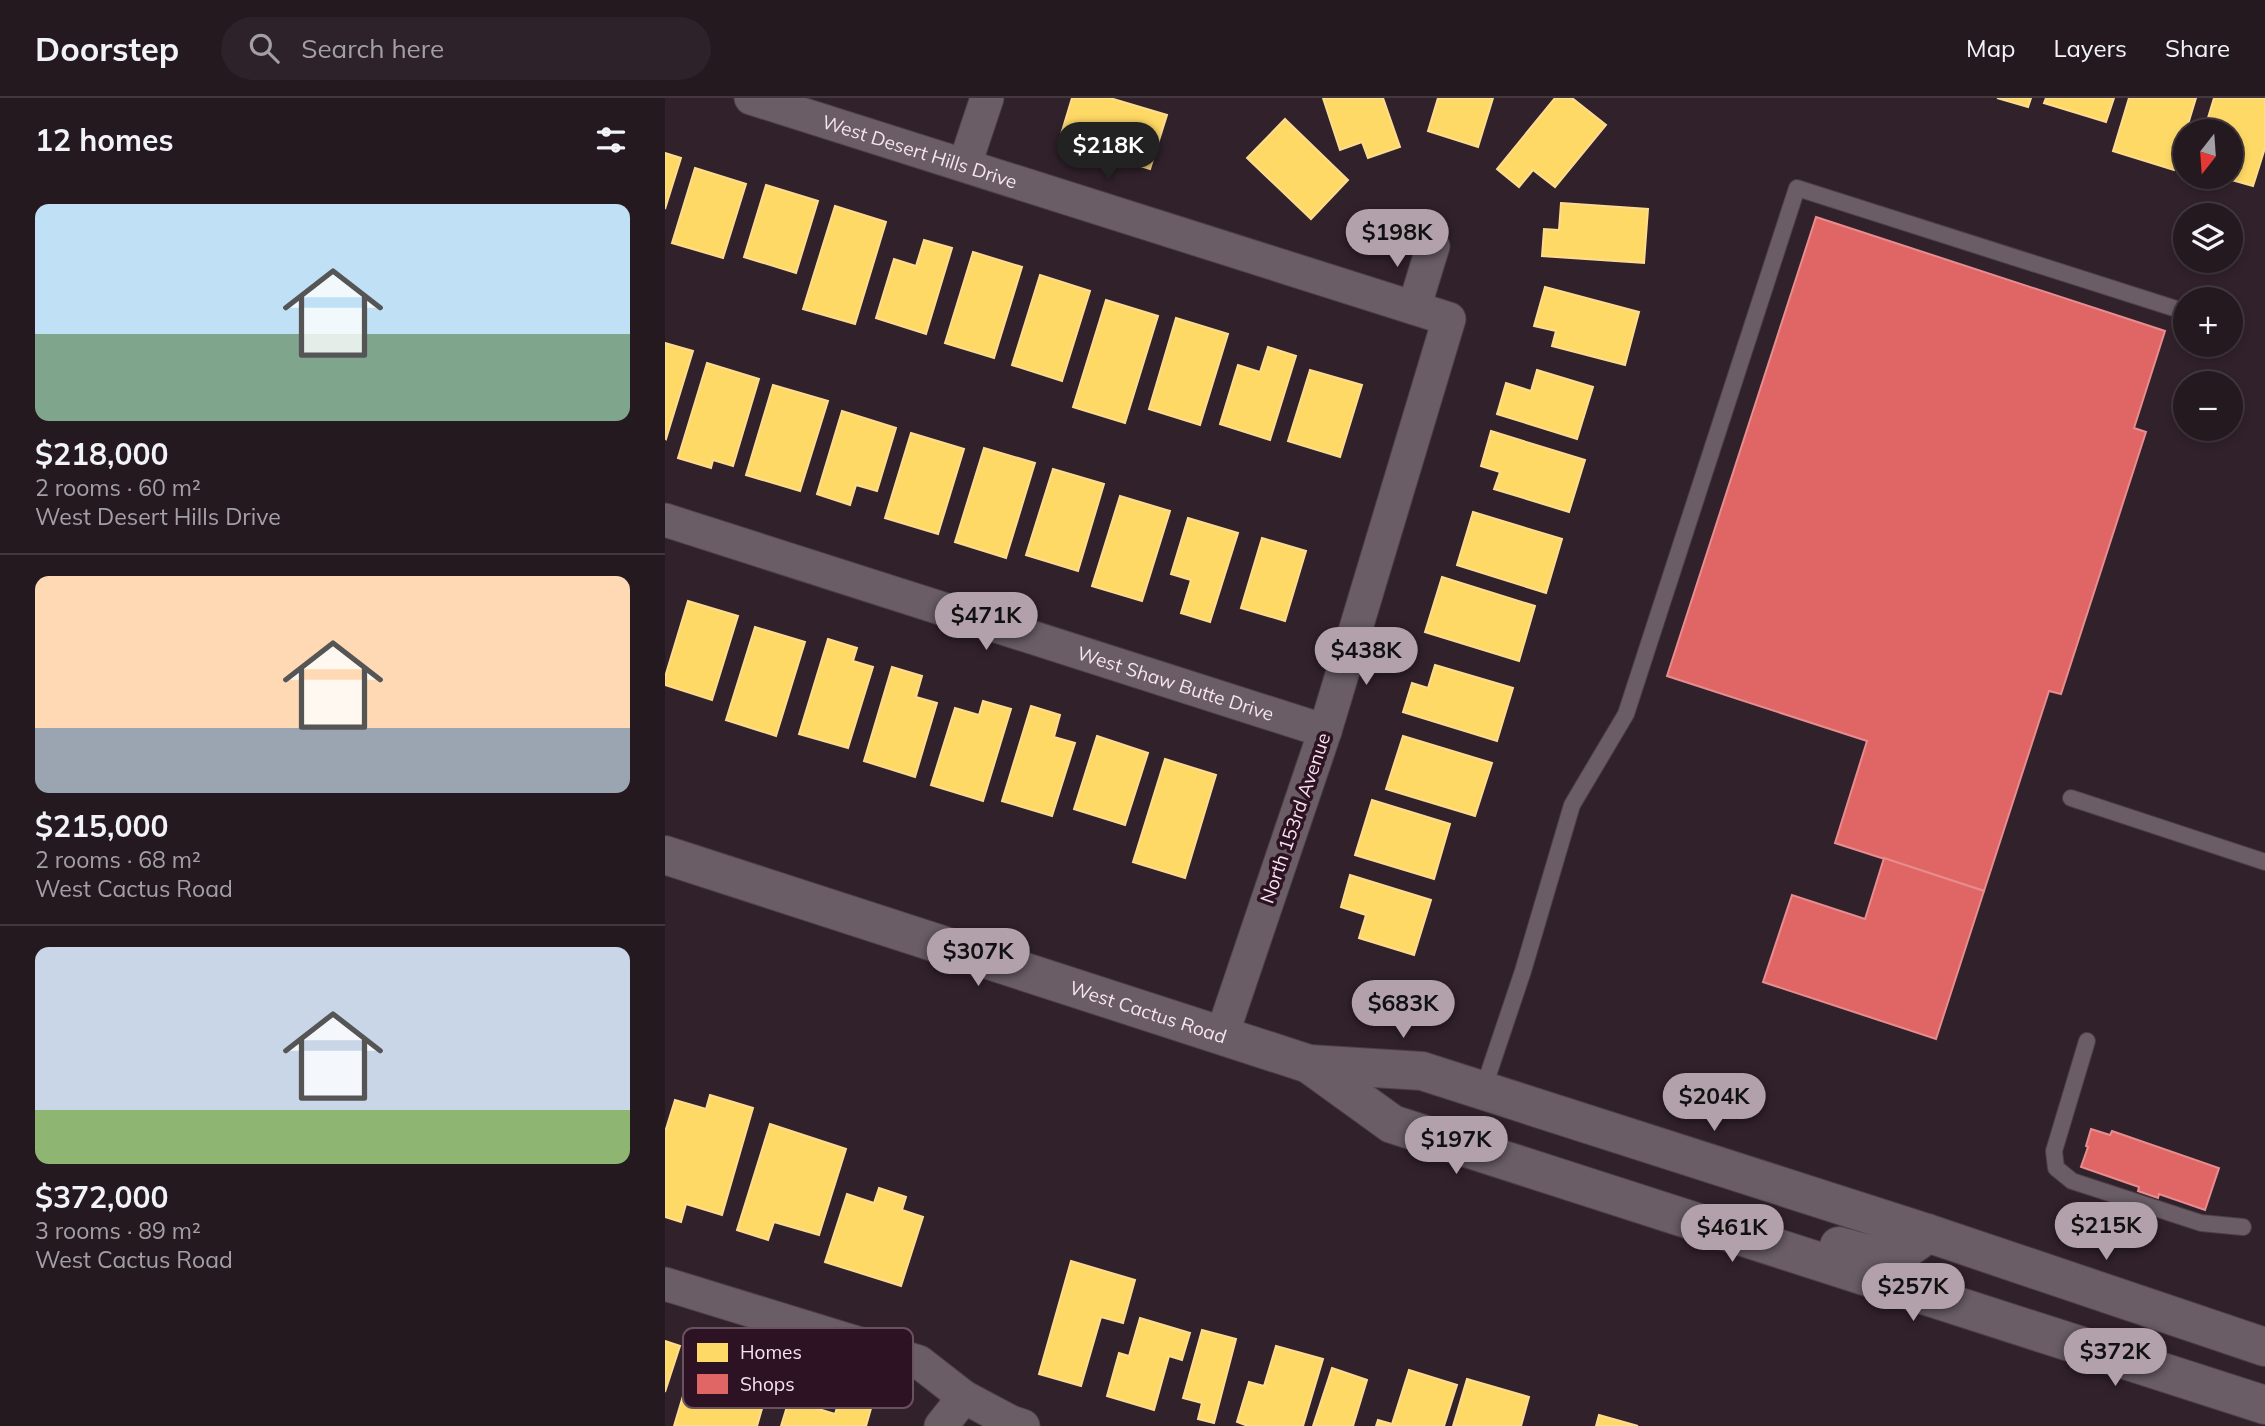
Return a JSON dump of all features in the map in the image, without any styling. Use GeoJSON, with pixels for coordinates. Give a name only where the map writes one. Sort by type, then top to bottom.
{"type":"FeatureCollection","features":[{"type":"Feature","properties":{"kind":"main road","name":"West Cactus Road"},"geometry":{"type":"LineString","coordinates":[[665,855],[1310,1064],[1422,1071],[1927,1233],[2265,1347]]}},
{"type":"Feature","properties":{"kind":"main road","name":"West Cactus Road"},"geometry":{"type":"LineString","coordinates":[[1310,1064],[1392,1124],[2257,1394]]}},
{"type":"Feature","properties":{"kind":"main road"},"geometry":{"type":"LineString","coordinates":[[1645,1205],[1697,1200],[1880,1256],[1902,1252],[1927,1233]]}},
{"type":"Feature","properties":{"kind":"street","name":"West Desert Hills Drive"},"geometry":{"type":"LineString","coordinates":[[751,98],[1448,319]]}},
{"type":"Feature","properties":{"kind":"street"},"geometry":{"type":"LineString","coordinates":[[965,164],[988,98]]}},
{"type":"Feature","properties":{"kind":"street"},"geometry":{"type":"LineString","coordinates":[[1414,308],[1433,246]]}},
{"type":"Feature","properties":{"kind":"street","name":"North 153rd Avenue"},"geometry":{"type":"LineString","coordinates":[[1222,1035],[1325,731],[1448,319]]}},
{"type":"Feature","properties":{"kind":"street","name":"West Shaw Butte Drive"},"geometry":{"type":"LineString","coordinates":[[665,520],[1325,731]]}},
{"type":"Feature","properties":{"kind":"street"},"geometry":{"type":"LineString","coordinates":[[665,1284],[808,1328]]}},
{"type":"Feature","properties":{"kind":"street"},"geometry":{"type":"LineString","coordinates":[[913,1360],[964,1397],[1023,1426]]}},
{"type":"Feature","properties":{"kind":"street"},"geometry":{"type":"LineString","coordinates":[[941,1426],[964,1397]]}},
{"type":"Feature","properties":{"kind":"lane"},"geometry":{"type":"LineString","coordinates":[[1483,1090],[1523,971],[1572,805],[1626,715],[1797,188],[2173,308]]}},
{"type":"Feature","properties":{"kind":"lane"},"geometry":{"type":"LineString","coordinates":[[2071,798],[2265,862]]}},
{"type":"Feature","properties":{"kind":"lane"},"geometry":{"type":"LineString","coordinates":[[2087,1041],[2054,1151],[2056,1168],[2072,1181],[2201,1223],[2243,1227]]}},
{"type":"Feature","properties":{"kind":"building: Homes"},"geometry":{"type":"Polygon","coordinates":[[[1072,98],[1110,98],[1167,115],[1150,169],[1059,141],[1072,98]]]}},
{"type":"Feature","properties":{"kind":"building: Homes"},"geometry":{"type":"Polygon","coordinates":[[[1323,98],[1383,98],[1400,147],[1368,158],[1362,142],[1340,150],[1323,98]]]}},
{"type":"Feature","properties":{"kind":"building: Homes"},"geometry":{"type":"Polygon","coordinates":[[[1438,98],[1493,98],[1478,147],[1428,131],[1438,98]]]}},
{"type":"Feature","properties":{"kind":"building: Homes"},"geometry":{"type":"Polygon","coordinates":[[[1555,98],[1572,98],[1606,125],[1555,187],[1533,170],[1519,187],[1497,169],[1555,98]]]}},
{"type":"Feature","properties":{"kind":"building: Homes"},"geometry":{"type":"Polygon","coordinates":[[[1997,98],[2031,98],[2028,107],[1997,98]]]}},
{"type":"Feature","properties":{"kind":"building: Homes"},"geometry":{"type":"Polygon","coordinates":[[[2046,98],[2114,98],[2106,122],[2044,103],[2046,98]]]}},
{"type":"Feature","properties":{"kind":"building: Homes"},"geometry":{"type":"Polygon","coordinates":[[[2129,98],[2196,98],[2190,119],[2173,119],[2173,170],[2113,151],[2129,98]]]}},
{"type":"Feature","properties":{"kind":"building: Homes"},"geometry":{"type":"Polygon","coordinates":[[[2214,98],[2265,98],[2265,148],[2253,186],[2243,183],[2243,119],[2208,119],[2214,98]]]}},
{"type":"Feature","properties":{"kind":"building: Homes"},"geometry":{"type":"Polygon","coordinates":[[[1285,119],[1348,180],[1311,219],[1247,158],[1285,119]]]}},
{"type":"Feature","properties":{"kind":"building: Homes"},"geometry":{"type":"Polygon","coordinates":[[[665,153],[681,158],[665,209],[665,153]]]}},
{"type":"Feature","properties":{"kind":"building: Homes"},"geometry":{"type":"Polygon","coordinates":[[[695,168],[746,184],[723,258],[672,243],[695,168]]]}},
{"type":"Feature","properties":{"kind":"building: Homes"},"geometry":{"type":"Polygon","coordinates":[[[766,185],[818,201],[796,273],[744,257],[766,185]]]}},
{"type":"Feature","properties":{"kind":"building: Homes"},"geometry":{"type":"Polygon","coordinates":[[[1561,203],[1648,209],[1644,263],[1542,256],[1544,229],[1559,230],[1561,203]]]}},
{"type":"Feature","properties":{"kind":"building: Homes"},"geometry":{"type":"Polygon","coordinates":[[[835,206],[886,222],[855,324],[803,309],[835,206]]]}},
{"type":"Feature","properties":{"kind":"building: Homes"},"geometry":{"type":"Polygon","coordinates":[[[924,240],[952,248],[926,334],[876,318],[894,259],[916,266],[924,240]]]}},
{"type":"Feature","properties":{"kind":"building: Homes"},"geometry":{"type":"Polygon","coordinates":[[[973,252],[1022,267],[994,358],[945,343],[973,252]]]}},
{"type":"Feature","properties":{"kind":"building: Homes"},"geometry":{"type":"Polygon","coordinates":[[[1040,275],[1090,291],[1062,381],[1012,365],[1040,275]]]}},
{"type":"Feature","properties":{"kind":"building: Homes"},"geometry":{"type":"Polygon","coordinates":[[[1545,287],[1639,312],[1625,365],[1552,346],[1556,331],[1534,326],[1545,287]]]}},
{"type":"Feature","properties":{"kind":"building: Homes"},"geometry":{"type":"Polygon","coordinates":[[[1106,300],[1158,316],[1125,423],[1073,407],[1106,300]]]}},
{"type":"Feature","properties":{"kind":"building: Homes"},"geometry":{"type":"Polygon","coordinates":[[[1176,318],[1228,334],[1200,425],[1149,409],[1176,318]]]}},
{"type":"Feature","properties":{"kind":"building: Homes"},"geometry":{"type":"Polygon","coordinates":[[[665,343],[693,351],[666,439],[665,438],[665,343]]]}},
{"type":"Feature","properties":{"kind":"building: Homes"},"geometry":{"type":"Polygon","coordinates":[[[1268,347],[1296,356],[1270,440],[1220,424],[1238,365],[1260,372],[1268,347]]]}},
{"type":"Feature","properties":{"kind":"building: Homes"},"geometry":{"type":"Polygon","coordinates":[[[707,363],[759,379],[733,466],[713,460],[711,468],[678,458],[707,363]]]}},
{"type":"Feature","properties":{"kind":"building: Homes"},"geometry":{"type":"Polygon","coordinates":[[[1310,370],[1362,385],[1340,457],[1288,441],[1310,370]]]}},
{"type":"Feature","properties":{"kind":"building: Homes"},"geometry":{"type":"Polygon","coordinates":[[[1537,370],[1593,387],[1577,439],[1497,414],[1506,383],[1531,391],[1537,370]]]}},
{"type":"Feature","properties":{"kind":"building: Homes"},"geometry":{"type":"Polygon","coordinates":[[[773,385],[828,401],[800,491],[746,475],[773,385]]]}},
{"type":"Feature","properties":{"kind":"building: Homes"},"geometry":{"type":"Polygon","coordinates":[[[842,411],[896,428],[877,491],[856,485],[850,505],[817,494],[842,411]]]}},
{"type":"Feature","properties":{"kind":"building: Homes"},"geometry":{"type":"Polygon","coordinates":[[[1491,431],[1585,460],[1569,512],[1494,489],[1500,472],[1481,466],[1491,431]]]}},
{"type":"Feature","properties":{"kind":"building: Homes"},"geometry":{"type":"Polygon","coordinates":[[[911,433],[964,449],[938,534],[885,518],[911,433]]]}},
{"type":"Feature","properties":{"kind":"building: Homes"},"geometry":{"type":"Polygon","coordinates":[[[984,448],[1035,463],[1006,558],[955,542],[984,448]]]}},
{"type":"Feature","properties":{"kind":"building: Homes"},"geometry":{"type":"Polygon","coordinates":[[[1053,469],[1104,484],[1078,571],[1026,555],[1053,469]]]}},
{"type":"Feature","properties":{"kind":"building: Homes"},"geometry":{"type":"Polygon","coordinates":[[[1120,496],[1170,511],[1142,601],[1092,586],[1120,496]]]}},
{"type":"Feature","properties":{"kind":"building: Homes"},"geometry":{"type":"Polygon","coordinates":[[[1473,512],[1562,539],[1546,593],[1457,565],[1473,512]]]}},
{"type":"Feature","properties":{"kind":"building: Homes"},"geometry":{"type":"Polygon","coordinates":[[[1188,518],[1238,533],[1210,622],[1181,613],[1191,580],[1171,574],[1188,518]]]}},
{"type":"Feature","properties":{"kind":"building: Homes"},"geometry":{"type":"Polygon","coordinates":[[[1262,538],[1306,551],[1285,621],[1241,608],[1262,538]]]}},
{"type":"Feature","properties":{"kind":"building: Homes"},"geometry":{"type":"Polygon","coordinates":[[[1442,577],[1535,606],[1519,661],[1425,632],[1442,577]]]}},
{"type":"Feature","properties":{"kind":"building: Homes"},"geometry":{"type":"Polygon","coordinates":[[[688,601],[738,616],[712,700],[665,685],[665,677],[688,601]]]}},
{"type":"Feature","properties":{"kind":"building: Homes"},"geometry":{"type":"Polygon","coordinates":[[[755,627],[805,642],[776,736],[726,720],[755,627]]]}},
{"type":"Feature","properties":{"kind":"building: Homes"},"geometry":{"type":"Polygon","coordinates":[[[828,639],[857,648],[853,661],[873,667],[848,748],[799,734],[828,639]]]}},
{"type":"Feature","properties":{"kind":"building: Homes"},"geometry":{"type":"Polygon","coordinates":[[[1435,665],[1513,688],[1497,741],[1403,712],[1412,683],[1428,688],[1435,665]]]}},
{"type":"Feature","properties":{"kind":"building: Homes"},"geometry":{"type":"Polygon","coordinates":[[[892,667],[922,676],[916,697],[937,703],[915,777],[864,761],[892,667]]]}},
{"type":"Feature","properties":{"kind":"building: Homes"},"geometry":{"type":"Polygon","coordinates":[[[983,701],[1011,709],[983,801],[931,785],[955,708],[979,715],[983,701]]]}},
{"type":"Feature","properties":{"kind":"building: Homes"},"geometry":{"type":"Polygon","coordinates":[[[1031,706],[1060,715],[1054,737],[1075,743],[1052,816],[1002,801],[1031,706]]]}},
{"type":"Feature","properties":{"kind":"building: Homes"},"geometry":{"type":"Polygon","coordinates":[[[1097,736],[1148,753],[1125,825],[1074,809],[1097,736]]]}},
{"type":"Feature","properties":{"kind":"building: Homes"},"geometry":{"type":"Polygon","coordinates":[[[1403,736],[1492,763],[1475,816],[1386,789],[1403,736]]]}},
{"type":"Feature","properties":{"kind":"building: Homes"},"geometry":{"type":"Polygon","coordinates":[[[1165,759],[1216,775],[1185,878],[1133,862],[1165,759]]]}},
{"type":"Feature","properties":{"kind":"building: Homes"},"geometry":{"type":"Polygon","coordinates":[[[1372,800],[1450,824],[1434,879],[1355,855],[1372,800]]]}},
{"type":"Feature","properties":{"kind":"building: Homes"},"geometry":{"type":"Polygon","coordinates":[[[1350,875],[1431,900],[1414,955],[1359,938],[1366,915],[1341,907],[1350,875]]]}},
{"type":"Feature","properties":{"kind":"building: Homes"},"geometry":{"type":"Polygon","coordinates":[[[710,1095],[753,1108],[722,1215],[686,1204],[681,1222],[665,1217],[665,1132],[675,1100],[706,1109],[710,1095]]]}},
{"type":"Feature","properties":{"kind":"building: Homes"},"geometry":{"type":"Polygon","coordinates":[[[770,1124],[846,1149],[819,1235],[774,1222],[768,1240],[737,1230],[770,1124]]]}},
{"type":"Feature","properties":{"kind":"building: Homes"},"geometry":{"type":"Polygon","coordinates":[[[879,1188],[906,1197],[902,1210],[923,1217],[901,1286],[825,1262],[847,1194],[874,1203],[879,1188]]]}},
{"type":"Feature","properties":{"kind":"building: Homes"},"geometry":{"type":"Polygon","coordinates":[[[1071,1261],[1135,1280],[1123,1323],[1101,1317],[1081,1386],[1039,1374],[1071,1261]]]}},
{"type":"Feature","properties":{"kind":"building: Homes"},"geometry":{"type":"Polygon","coordinates":[[[1140,1318],[1190,1333],[1182,1360],[1169,1356],[1154,1410],[1107,1396],[1119,1353],[1129,1356],[1140,1318]]]}},
{"type":"Feature","properties":{"kind":"building: Homes"},"geometry":{"type":"Polygon","coordinates":[[[1202,1330],[1236,1339],[1214,1423],[1198,1419],[1202,1403],[1183,1398],[1202,1330]]]}},
{"type":"Feature","properties":{"kind":"building: Homes"},"geometry":{"type":"Polygon","coordinates":[[[665,1341],[680,1346],[665,1392],[665,1341]]]}},
{"type":"Feature","properties":{"kind":"building: Homes"},"geometry":{"type":"Polygon","coordinates":[[[1276,1346],[1323,1359],[1303,1426],[1248,1426],[1237,1422],[1249,1382],[1264,1386],[1276,1346]]]}},
{"type":"Feature","properties":{"kind":"building: Homes"},"geometry":{"type":"Polygon","coordinates":[[[1332,1368],[1367,1380],[1353,1426],[1313,1426],[1332,1368]]]}},
{"type":"Feature","properties":{"kind":"building: Homes"},"geometry":{"type":"Polygon","coordinates":[[[1409,1370],[1457,1385],[1444,1426],[1376,1426],[1378,1420],[1392,1424],[1409,1370]]]}},
{"type":"Feature","properties":{"kind":"building: Homes"},"geometry":{"type":"Polygon","coordinates":[[[1467,1379],[1529,1397],[1521,1426],[1453,1426],[1467,1379]]]}},
{"type":"Feature","properties":{"kind":"building: Homes"},"geometry":{"type":"Polygon","coordinates":[[[683,1396],[683,1408],[762,1408],[757,1426],[674,1426],[683,1396]]]}},
{"type":"Feature","properties":{"kind":"building: Homes"},"geometry":{"type":"Polygon","coordinates":[[[787,1408],[815,1408],[835,1414],[837,1408],[871,1408],[866,1426],[781,1426],[787,1408]]]}},
{"type":"Feature","properties":{"kind":"building: Homes"},"geometry":{"type":"Polygon","coordinates":[[[1599,1415],[1638,1426],[1596,1426],[1599,1415]]]}},
{"type":"Feature","properties":{"kind":"building: Shops"},"geometry":{"type":"Polygon","coordinates":[[[1816,217],[2165,331],[2134,428],[2146,432],[2061,694],[2049,691],[1984,891],[1835,843],[1867,741],[1667,676],[1816,217]]]}},
{"type":"Feature","properties":{"kind":"building: Shops"},"geometry":{"type":"Polygon","coordinates":[[[1884,858],[1984,891],[1936,1039],[1763,982],[1792,895],[1865,919],[1884,858]]]}},
{"type":"Feature","properties":{"kind":"building: Shops"},"geometry":{"type":"Polygon","coordinates":[[[2091,1129],[2110,1135],[2112,1131],[2219,1168],[2205,1210],[2159,1194],[2158,1198],[2138,1191],[2139,1187],[2081,1167],[2091,1129]]]}}]}
